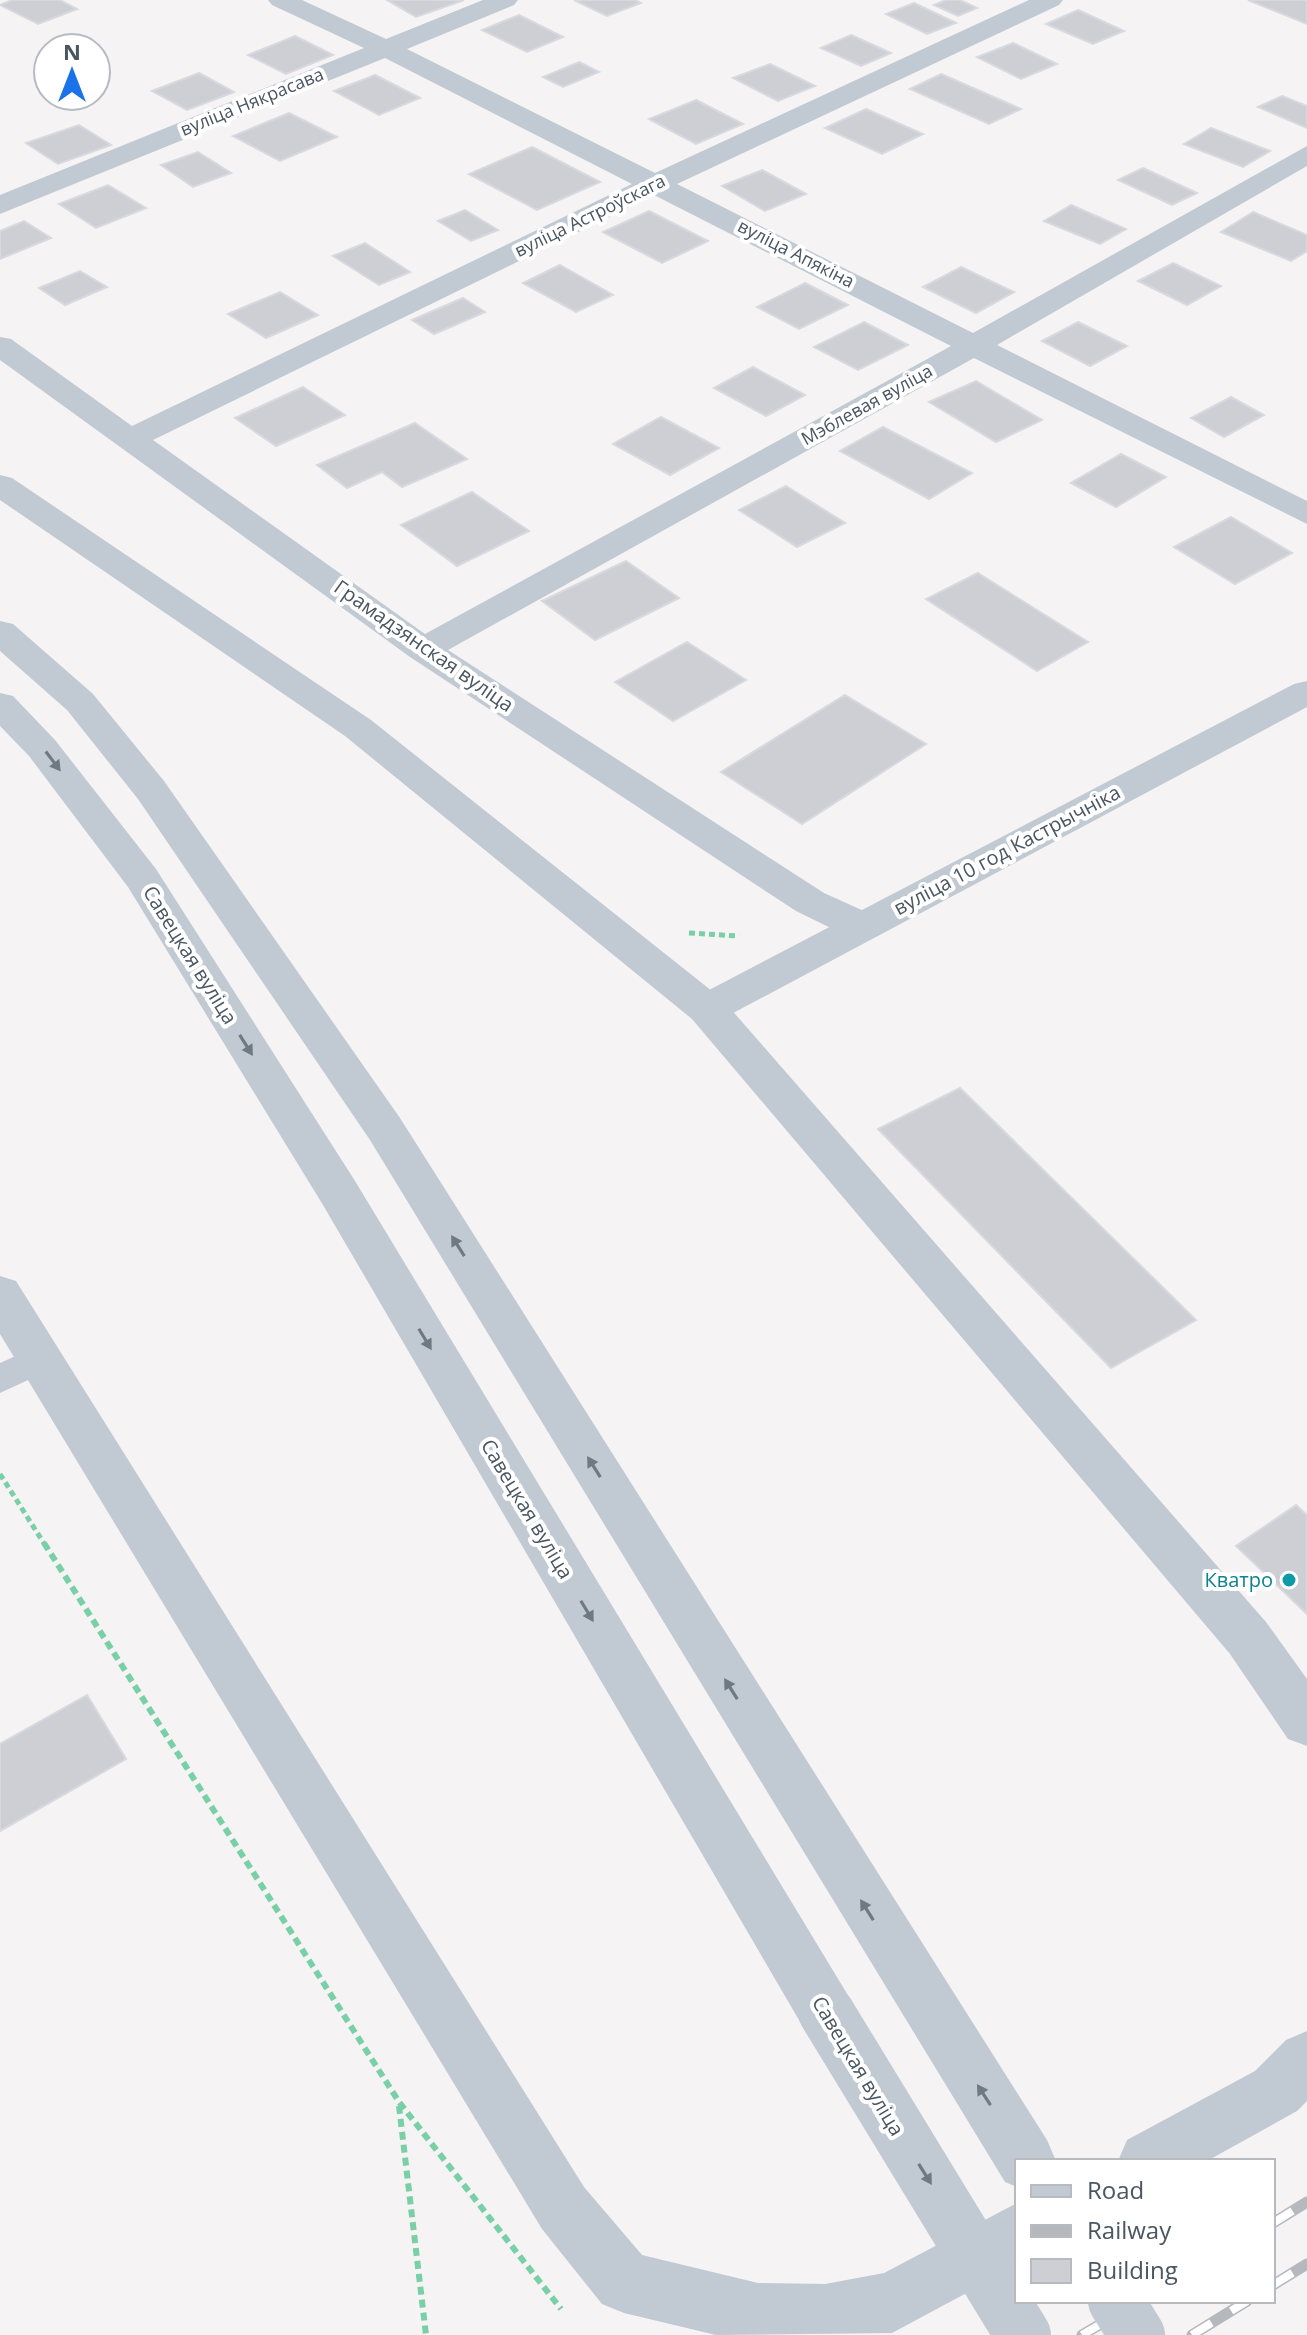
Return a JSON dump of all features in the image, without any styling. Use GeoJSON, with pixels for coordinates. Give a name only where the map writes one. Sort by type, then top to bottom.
{"type":"FeatureCollection","features":[{"type":"Feature","properties":{"kind":"street","name":"вуліца Апякіна"},"geometry":{"type":"LineString","coordinates":[[281,0],[385,48],[977,344],[1307,514]]}},
{"type":"Feature","properties":{"kind":"street","name":"вуліца Някрасава"},"geometry":{"type":"LineString","coordinates":[[0,205],[505,0]]}},
{"type":"Feature","properties":{"kind":"street","name":"вуліца Астроўскага"},"geometry":{"type":"LineString","coordinates":[[132,438],[655,184],[1050,0]]}},
{"type":"Feature","properties":{"kind":"street","name":"Мэблевая вуліца"},"geometry":{"type":"LineString","coordinates":[[423,649],[977,344],[1307,154]]}},
{"type":"Feature","properties":{"kind":"street","name":"Грамадзянская вуліца"},"geometry":{"type":"LineString","coordinates":[[0,346],[423,649],[810,902],[861,926]]}},
{"type":"Feature","properties":{"kind":"street"},"geometry":{"type":"LineString","coordinates":[[0,485],[358,728],[707,1009],[1248,1638],[1307,1722]]}},
{"type":"Feature","properties":{"kind":"street"},"geometry":{"type":"LineString","coordinates":[[0,632],[80,702],[151,790],[385,1129],[908,1976],[1025,2159]]}},
{"type":"Feature","properties":{"kind":"street","name":"вуліца 10 год Кастрычніка"},"geometry":{"type":"LineString","coordinates":[[707,1009],[1307,692]]}},
{"type":"Feature","properties":{"kind":"street","name":"Савецкая вуліца"},"geometry":{"type":"LineString","coordinates":[[0,704],[42,748],[142,878],[339,1193],[826,2012],[1023,2335]]}},
{"type":"Feature","properties":{"kind":"street"},"geometry":{"type":"LineString","coordinates":[[0,1294],[20,1369],[563,2208],[624,2282],[758,2314],[825,2315],[892,2302],[1015,2234]]}},
{"type":"Feature","properties":{"kind":"street"},"geometry":{"type":"LineString","coordinates":[[1152,2159],[1276,2091],[1307,2060]]}},
{"type":"Feature","properties":{"kind":"street"},"geometry":{"type":"LineString","coordinates":[[1117,2303],[1137,2335]]}},
{"type":"Feature","properties":{"kind":"path"},"geometry":{"type":"LineString","coordinates":[[0,1474],[399,2102],[561,2309]]}},
{"type":"Feature","properties":{"kind":"path"},"geometry":{"type":"LineString","coordinates":[[399,2102],[426,2335]]}},
{"type":"Feature","properties":{"kind":"building"},"geometry":{"type":"Polygon","coordinates":[[[12,0],[60,0],[77,9],[38,24],[0,5],[12,0]]]}},
{"type":"Feature","properties":{"kind":"building"},"geometry":{"type":"Polygon","coordinates":[[[387,0],[464,0],[416,17],[387,0]]]}},
{"type":"Feature","properties":{"kind":"building"},"geometry":{"type":"Polygon","coordinates":[[[574,0],[635,0],[641,3],[607,16],[574,0]]]}},
{"type":"Feature","properties":{"kind":"building"},"geometry":{"type":"Polygon","coordinates":[[[946,0],[960,0],[977,8],[958,16],[934,5],[946,0]]]}},
{"type":"Feature","properties":{"kind":"building"},"geometry":{"type":"Polygon","coordinates":[[[1248,0],[1307,0],[1307,24],[1248,0]]]}},
{"type":"Feature","properties":{"kind":"building"},"geometry":{"type":"Polygon","coordinates":[[[914,3],[956,23],[927,34],[886,14],[914,3]]]}},
{"type":"Feature","properties":{"kind":"building"},"geometry":{"type":"Polygon","coordinates":[[[1078,10],[1124,31],[1093,44],[1046,24],[1078,10]]]}},
{"type":"Feature","properties":{"kind":"building"},"geometry":{"type":"Polygon","coordinates":[[[519,15],[563,37],[527,52],[482,30],[519,15]]]}},
{"type":"Feature","properties":{"kind":"building"},"geometry":{"type":"Polygon","coordinates":[[[851,35],[891,53],[861,66],[821,48],[851,35]]]}},
{"type":"Feature","properties":{"kind":"building"},"geometry":{"type":"Polygon","coordinates":[[[295,36],[333,55],[286,74],[248,55],[295,36]]]}},
{"type":"Feature","properties":{"kind":"building"},"geometry":{"type":"Polygon","coordinates":[[[1013,43],[1057,64],[1021,79],[977,57],[1013,43]]]}},
{"type":"Feature","properties":{"kind":"building"},"geometry":{"type":"Polygon","coordinates":[[[579,62],[599,72],[563,87],[543,77],[579,62]]]}},
{"type":"Feature","properties":{"kind":"building"},"geometry":{"type":"Polygon","coordinates":[[[770,64],[815,86],[778,101],[733,78],[770,64]]]}},
{"type":"Feature","properties":{"kind":"building"},"geometry":{"type":"Polygon","coordinates":[[[199,73],[234,92],[187,110],[152,91],[199,73]]]}},
{"type":"Feature","properties":{"kind":"building"},"geometry":{"type":"Polygon","coordinates":[[[941,74],[1021,109],[989,124],[910,89],[941,74]]]}},
{"type":"Feature","properties":{"kind":"building"},"geometry":{"type":"Polygon","coordinates":[[[375,75],[420,98],[379,115],[334,91],[375,75]]]}},
{"type":"Feature","properties":{"kind":"building"},"geometry":{"type":"Polygon","coordinates":[[[1282,96],[1307,106],[1307,128],[1258,107],[1282,96]]]}},
{"type":"Feature","properties":{"kind":"building"},"geometry":{"type":"Polygon","coordinates":[[[696,100],[743,124],[696,144],[649,119],[696,100]]]}},
{"type":"Feature","properties":{"kind":"building"},"geometry":{"type":"Polygon","coordinates":[[[866,109],[923,134],[882,154],[825,128],[866,109]]]}},
{"type":"Feature","properties":{"kind":"building"},"geometry":{"type":"Polygon","coordinates":[[[289,113],[337,137],[280,161],[233,136],[289,113]]]}},
{"type":"Feature","properties":{"kind":"building"},"geometry":{"type":"Polygon","coordinates":[[[79,125],[111,145],[58,164],[26,143],[79,125]]]}},
{"type":"Feature","properties":{"kind":"building"},"geometry":{"type":"Polygon","coordinates":[[[1211,128],[1270,151],[1243,167],[1184,144],[1211,128]]]}},
{"type":"Feature","properties":{"kind":"building"},"geometry":{"type":"Polygon","coordinates":[[[532,147],[600,182],[537,210],[469,174],[532,147]]]}},
{"type":"Feature","properties":{"kind":"building"},"geometry":{"type":"Polygon","coordinates":[[[198,152],[231,173],[193,187],[161,165],[198,152]]]}},
{"type":"Feature","properties":{"kind":"building"},"geometry":{"type":"Polygon","coordinates":[[[1143,168],[1197,193],[1172,205],[1118,180],[1143,168]]]}},
{"type":"Feature","properties":{"kind":"building"},"geometry":{"type":"Polygon","coordinates":[[[762,170],[806,194],[765,211],[722,186],[762,170]]]}},
{"type":"Feature","properties":{"kind":"building"},"geometry":{"type":"Polygon","coordinates":[[[108,185],[146,208],[96,228],[59,204],[108,185]]]}},
{"type":"Feature","properties":{"kind":"building"},"geometry":{"type":"Polygon","coordinates":[[[1071,205],[1126,229],[1100,244],[1044,221],[1071,205]]]}},
{"type":"Feature","properties":{"kind":"building"},"geometry":{"type":"Polygon","coordinates":[[[465,210],[498,230],[471,241],[438,221],[465,210]]]}},
{"type":"Feature","properties":{"kind":"building"},"geometry":{"type":"Polygon","coordinates":[[[649,211],[708,241],[662,263],[603,232],[649,211]]]}},
{"type":"Feature","properties":{"kind":"building"},"geometry":{"type":"Polygon","coordinates":[[[1253,212],[1307,235],[1307,251],[1291,261],[1221,232],[1253,212]]]}},
{"type":"Feature","properties":{"kind":"building"},"geometry":{"type":"Polygon","coordinates":[[[24,221],[51,238],[0,259],[0,231],[24,221]]]}},
{"type":"Feature","properties":{"kind":"building"},"geometry":{"type":"Polygon","coordinates":[[[365,243],[410,272],[379,285],[333,256],[365,243]]]}},
{"type":"Feature","properties":{"kind":"building"},"geometry":{"type":"Polygon","coordinates":[[[1173,263],[1221,286],[1187,305],[1138,281],[1173,263]]]}},
{"type":"Feature","properties":{"kind":"building"},"geometry":{"type":"Polygon","coordinates":[[[560,265],[613,295],[576,312],[523,283],[560,265]]]}},
{"type":"Feature","properties":{"kind":"building"},"geometry":{"type":"Polygon","coordinates":[[[961,267],[1014,292],[976,313],[923,287],[961,267]]]}},
{"type":"Feature","properties":{"kind":"building"},"geometry":{"type":"Polygon","coordinates":[[[80,271],[107,287],[65,305],[39,288],[80,271]]]}},
{"type":"Feature","properties":{"kind":"building"},"geometry":{"type":"Polygon","coordinates":[[[805,283],[848,305],[799,329],[757,307],[805,283]]]}},
{"type":"Feature","properties":{"kind":"building"},"geometry":{"type":"Polygon","coordinates":[[[280,292],[318,315],[266,338],[228,314],[280,292]]]}},
{"type":"Feature","properties":{"kind":"building"},"geometry":{"type":"Polygon","coordinates":[[[463,298],[485,312],[434,334],[412,320],[463,298]]]}},
{"type":"Feature","properties":{"kind":"building"},"geometry":{"type":"Polygon","coordinates":[[[864,322],[908,345],[858,370],[814,347],[864,322]]]}},
{"type":"Feature","properties":{"kind":"building"},"geometry":{"type":"Polygon","coordinates":[[[1078,322],[1127,346],[1090,366],[1042,341],[1078,322]]]}},
{"type":"Feature","properties":{"kind":"building"},"geometry":{"type":"Polygon","coordinates":[[[753,367],[805,395],[766,416],[714,388],[753,367]]]}},
{"type":"Feature","properties":{"kind":"building"},"geometry":{"type":"Polygon","coordinates":[[[976,381],[1042,420],[996,442],[929,402],[976,381]]]}},
{"type":"Feature","properties":{"kind":"building"},"geometry":{"type":"Polygon","coordinates":[[[303,387],[345,415],[276,446],[235,418],[303,387]]]}},
{"type":"Feature","properties":{"kind":"building"},"geometry":{"type":"Polygon","coordinates":[[[1231,397],[1264,415],[1224,437],[1191,418],[1231,397]]]}},
{"type":"Feature","properties":{"kind":"building"},"geometry":{"type":"Polygon","coordinates":[[[661,417],[719,448],[670,475],[613,444],[661,417]]]}},
{"type":"Feature","properties":{"kind":"building"},"geometry":{"type":"Polygon","coordinates":[[[415,423],[467,459],[402,487],[382,472],[347,488],[317,465],[415,423]]]}},
{"type":"Feature","properties":{"kind":"building"},"geometry":{"type":"Polygon","coordinates":[[[883,427],[972,473],[929,499],[840,451],[883,427]]]}},
{"type":"Feature","properties":{"kind":"building"},"geometry":{"type":"Polygon","coordinates":[[[1121,454],[1166,477],[1116,507],[1071,483],[1121,454]]]}},
{"type":"Feature","properties":{"kind":"building"},"geometry":{"type":"Polygon","coordinates":[[[786,486],[845,523],[797,547],[739,510],[786,486]]]}},
{"type":"Feature","properties":{"kind":"building"},"geometry":{"type":"Polygon","coordinates":[[[472,492],[529,531],[457,566],[401,525],[472,492]]]}},
{"type":"Feature","properties":{"kind":"building"},"geometry":{"type":"Polygon","coordinates":[[[1231,517],[1292,553],[1235,584],[1174,547],[1231,517]]]}},
{"type":"Feature","properties":{"kind":"building"},"geometry":{"type":"Polygon","coordinates":[[[626,561],[679,598],[595,640],[542,601],[626,561]]]}},
{"type":"Feature","properties":{"kind":"building"},"geometry":{"type":"Polygon","coordinates":[[[978,573],[1088,642],[1037,671],[926,599],[978,573]]]}},
{"type":"Feature","properties":{"kind":"building"},"geometry":{"type":"Polygon","coordinates":[[[687,642],[746,680],[673,721],[615,682],[687,642]]]}},
{"type":"Feature","properties":{"kind":"building"},"geometry":{"type":"Polygon","coordinates":[[[845,695],[926,744],[802,824],[721,772],[845,695]]]}},
{"type":"Feature","properties":{"kind":"building"},"geometry":{"type":"Polygon","coordinates":[[[960,1088],[1196,1320],[1111,1368],[878,1129],[960,1088]]]}},
{"type":"Feature","properties":{"kind":"building","name":"Кватро"},"geometry":{"type":"Polygon","coordinates":[[[1296,1505],[1307,1515],[1307,1614],[1236,1546],[1296,1505]]]}},
{"type":"Feature","properties":{"kind":"building"},"geometry":{"type":"Polygon","coordinates":[[[87,1695],[126,1759],[0,1831],[0,1744],[87,1695]]]}},
{"type":"Feature","properties":{"kind":"railway"},"geometry":{"type":"LineString","coordinates":[[1275,2222],[1307,2202]]}},
{"type":"Feature","properties":{"kind":"railway"},"geometry":{"type":"LineString","coordinates":[[1275,2284],[1307,2264]]}},
{"type":"Feature","properties":{"kind":"railway"},"geometry":{"type":"LineString","coordinates":[[1082,2335],[1137,2303]]}},
{"type":"Feature","properties":{"kind":"railway"},"geometry":{"type":"LineString","coordinates":[[1192,2335],[1244,2303]]}},
{"type":"Feature","properties":{"kind":"place","name":"Кватро"},"geometry":{"type":"Point","coordinates":[1289,1580]}}]}
